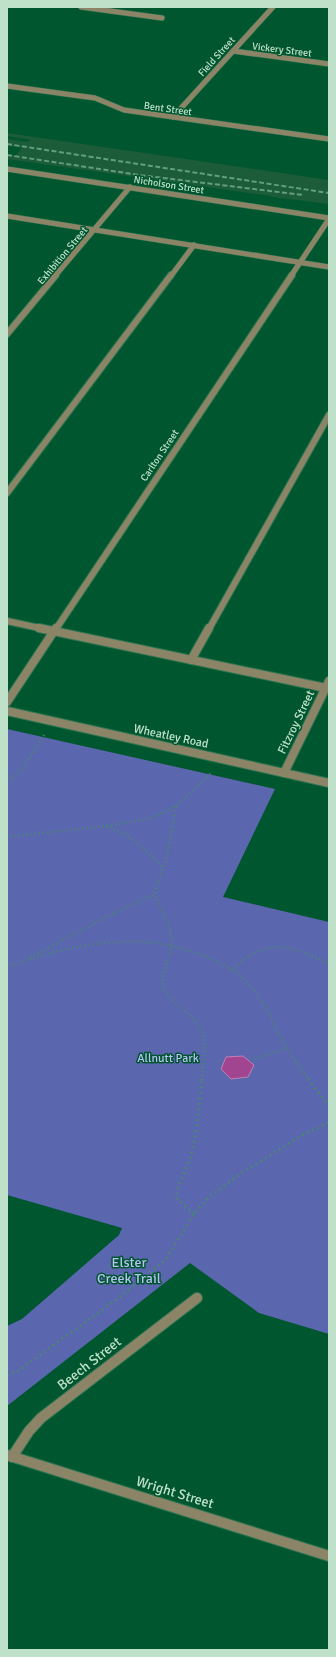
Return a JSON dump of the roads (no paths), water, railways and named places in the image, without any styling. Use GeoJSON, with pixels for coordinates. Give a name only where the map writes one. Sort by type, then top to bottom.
{"type":"FeatureCollection","features":[{"type":"Feature","properties":{"kind":"street"},"geometry":{"type":"LineString","coordinates":[[81,7],[162,18]]}},
{"type":"Feature","properties":{"kind":"street","name":"Field Street"},"geometry":{"type":"LineString","coordinates":[[173,117],[273,7]]}},
{"type":"Feature","properties":{"kind":"street","name":"Vickery Street"},"geometry":{"type":"LineString","coordinates":[[232,51],[329,64]]}},
{"type":"Feature","properties":{"kind":"street","name":"Bent Street"},"geometry":{"type":"LineString","coordinates":[[7,86],[90,97],[100,100],[119,110],[329,139]]}},
{"type":"Feature","properties":{"kind":"street","name":"Nicholson Street"},"geometry":{"type":"LineString","coordinates":[[7,169],[329,218]]}},
{"type":"Feature","properties":{"kind":"street","name":"Exhibition Street"},"geometry":{"type":"LineString","coordinates":[[7,334],[130,187]]}},
{"type":"Feature","properties":{"kind":"street"},"geometry":{"type":"LineString","coordinates":[[7,216],[329,267]]}},
{"type":"Feature","properties":{"kind":"street","name":"Carlton Street"},"geometry":{"type":"LineString","coordinates":[[7,702],[329,218]]}},
{"type":"Feature","properties":{"kind":"street"},"geometry":{"type":"LineString","coordinates":[[7,493],[194,245]]}},
{"type":"Feature","properties":{"kind":"street"},"geometry":{"type":"LineString","coordinates":[[191,660],[329,415]]}},
{"type":"Feature","properties":{"kind":"street"},"geometry":{"type":"LineString","coordinates":[[7,621],[191,660],[327,684]]}},
{"type":"Feature","properties":{"kind":"street","name":"Fitzroy Street"},"geometry":{"type":"LineString","coordinates":[[284,773],[327,684]]}},
{"type":"Feature","properties":{"kind":"street","name":"Wheatley Road"},"geometry":{"type":"LineString","coordinates":[[7,712],[329,783]]}},
{"type":"Feature","properties":{"kind":"street","name":"Beech Street"},"geometry":{"type":"LineString","coordinates":[[10,1456],[41,1418],[197,1298]]}},
{"type":"Feature","properties":{"kind":"street","name":"Wright Street"},"geometry":{"type":"LineString","coordinates":[[10,1456],[329,1556]]}},
{"type":"Feature","properties":{"kind":"railway"},"geometry":{"type":"LineString","coordinates":[[7,144],[329,193]]}},
{"type":"Feature","properties":{"kind":"railway"},"geometry":{"type":"LineString","coordinates":[[7,155],[139,175],[303,195]]}},
{"type":"Feature","properties":{"kind":"park label","name":"Allnutt Park"},"geometry":{"type":"Point","coordinates":[168,1058]}},
{"type":"Feature","properties":{"kind":"park label","name":"Elster Creek Trail"},"geometry":{"type":"Point","coordinates":[129,1270]}}]}
